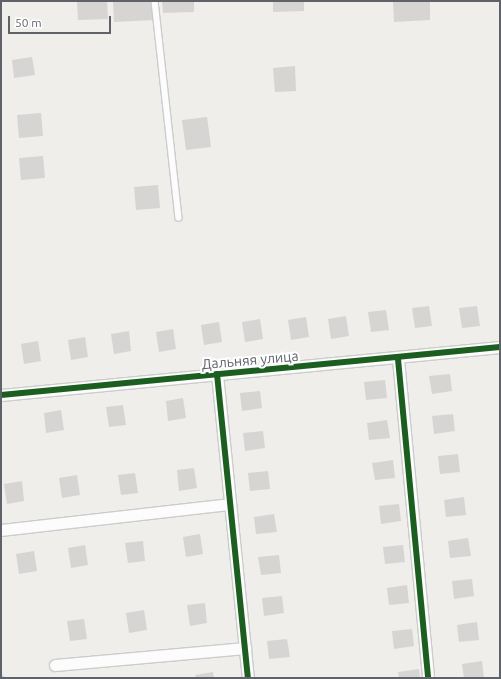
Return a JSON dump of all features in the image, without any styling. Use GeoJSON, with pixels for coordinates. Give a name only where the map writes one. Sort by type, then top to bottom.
{"type":"FeatureCollection","features":[{"type":"Feature","properties":{"kind":"street","name":"Дальняя улица"},"geometry":{"type":"LineString","coordinates":[[1,395],[217,374],[398,359],[500,347]]}},
{"type":"Feature","properties":{"kind":"street"},"geometry":{"type":"LineString","coordinates":[[398,359],[428,678]]}},
{"type":"Feature","properties":{"kind":"street"},"geometry":{"type":"LineString","coordinates":[[217,374],[248,678]]}},
{"type":"Feature","properties":{"kind":"street"},"geometry":{"type":"LineString","coordinates":[[1,530],[230,504]]}},
{"type":"Feature","properties":{"kind":"street"},"geometry":{"type":"LineString","coordinates":[[55,665],[245,648]]}},
{"type":"Feature","properties":{"kind":"lane"},"geometry":{"type":"LineString","coordinates":[[155,1],[179,218]]}},
{"type":"Feature","properties":{"kind":"building"},"geometry":{"type":"Polygon","coordinates":[[[77,1],[107,1],[108,19],[78,20],[77,1]]]}},
{"type":"Feature","properties":{"kind":"building"},"geometry":{"type":"Polygon","coordinates":[[[113,1],[153,1],[154,20],[114,22],[113,1]]]}},
{"type":"Feature","properties":{"kind":"building"},"geometry":{"type":"Polygon","coordinates":[[[162,1],[194,1],[194,12],[163,13],[162,1]]]}},
{"type":"Feature","properties":{"kind":"building"},"geometry":{"type":"Polygon","coordinates":[[[273,1],[304,1],[304,11],[273,12],[273,1]]]}},
{"type":"Feature","properties":{"kind":"building"},"geometry":{"type":"Polygon","coordinates":[[[393,1],[430,1],[430,20],[394,22],[393,1]]]}},
{"type":"Feature","properties":{"kind":"building"},"geometry":{"type":"Polygon","coordinates":[[[32,57],[35,75],[14,78],[12,60],[32,57]]]}},
{"type":"Feature","properties":{"kind":"building"},"geometry":{"type":"Polygon","coordinates":[[[295,66],[296,91],[275,92],[273,68],[295,66]]]}},
{"type":"Feature","properties":{"kind":"building"},"geometry":{"type":"Polygon","coordinates":[[[41,113],[43,136],[19,138],[17,115],[41,113]]]}},
{"type":"Feature","properties":{"kind":"building"},"geometry":{"type":"Polygon","coordinates":[[[207,117],[211,147],[186,150],[182,120],[207,117]]]}},
{"type":"Feature","properties":{"kind":"building"},"geometry":{"type":"Polygon","coordinates":[[[43,156],[45,178],[21,180],[19,158],[43,156]]]}},
{"type":"Feature","properties":{"kind":"building"},"geometry":{"type":"Polygon","coordinates":[[[158,185],[160,208],[136,210],[134,187],[158,185]]]}},
{"type":"Feature","properties":{"kind":"building"},"geometry":{"type":"Polygon","coordinates":[[[429,306],[432,326],[415,328],[412,308],[429,306]]]}},
{"type":"Feature","properties":{"kind":"building"},"geometry":{"type":"Polygon","coordinates":[[[477,306],[480,326],[462,328],[459,308],[477,306]]]}},
{"type":"Feature","properties":{"kind":"building"},"geometry":{"type":"Polygon","coordinates":[[[386,310],[389,330],[371,332],[368,312],[386,310]]]}},
{"type":"Feature","properties":{"kind":"building"},"geometry":{"type":"Polygon","coordinates":[[[346,316],[349,336],[331,339],[328,319],[346,316]]]}},
{"type":"Feature","properties":{"kind":"building"},"geometry":{"type":"Polygon","coordinates":[[[306,317],[309,337],[291,340],[288,320],[306,317]]]}},
{"type":"Feature","properties":{"kind":"building"},"geometry":{"type":"Polygon","coordinates":[[[260,319],[263,339],[245,342],[242,322],[260,319]]]}},
{"type":"Feature","properties":{"kind":"building"},"geometry":{"type":"Polygon","coordinates":[[[219,322],[222,342],[204,345],[201,325],[219,322]]]}},
{"type":"Feature","properties":{"kind":"building"},"geometry":{"type":"Polygon","coordinates":[[[173,329],[176,349],[159,352],[156,332],[173,329]]]}},
{"type":"Feature","properties":{"kind":"building"},"geometry":{"type":"Polygon","coordinates":[[[129,331],[131,351],[114,354],[111,334],[129,331]]]}},
{"type":"Feature","properties":{"kind":"building"},"geometry":{"type":"Polygon","coordinates":[[[85,337],[88,357],[71,360],[68,340],[85,337]]]}},
{"type":"Feature","properties":{"kind":"building"},"geometry":{"type":"Polygon","coordinates":[[[38,341],[41,361],[24,364],[21,344],[38,341]]]}},
{"type":"Feature","properties":{"kind":"building"},"geometry":{"type":"Polygon","coordinates":[[[450,374],[452,391],[432,394],[429,376],[450,374]]]}},
{"type":"Feature","properties":{"kind":"building"},"geometry":{"type":"Polygon","coordinates":[[[385,380],[387,398],[366,400],[364,382],[385,380]]]}},
{"type":"Feature","properties":{"kind":"building"},"geometry":{"type":"Polygon","coordinates":[[[260,391],[262,408],[242,411],[240,393],[260,391]]]}},
{"type":"Feature","properties":{"kind":"building"},"geometry":{"type":"Polygon","coordinates":[[[183,398],[186,418],[168,421],[166,401],[183,398]]]}},
{"type":"Feature","properties":{"kind":"building"},"geometry":{"type":"Polygon","coordinates":[[[123,405],[126,425],[109,427],[106,407],[123,405]]]}},
{"type":"Feature","properties":{"kind":"building"},"geometry":{"type":"Polygon","coordinates":[[[61,410],[64,430],[46,433],[44,413],[61,410]]]}},
{"type":"Feature","properties":{"kind":"building"},"geometry":{"type":"Polygon","coordinates":[[[453,414],[455,431],[434,434],[432,416],[453,414]]]}},
{"type":"Feature","properties":{"kind":"building"},"geometry":{"type":"Polygon","coordinates":[[[387,420],[390,438],[369,440],[367,423],[387,420]]]}},
{"type":"Feature","properties":{"kind":"building"},"geometry":{"type":"Polygon","coordinates":[[[263,431],[265,448],[245,451],[243,433],[263,431]]]}},
{"type":"Feature","properties":{"kind":"building"},"geometry":{"type":"Polygon","coordinates":[[[458,454],[460,472],[440,474],[438,456],[458,454]]]}},
{"type":"Feature","properties":{"kind":"building"},"geometry":{"type":"Polygon","coordinates":[[[393,460],[395,478],[375,480],[372,463],[393,460]]]}},
{"type":"Feature","properties":{"kind":"building"},"geometry":{"type":"Polygon","coordinates":[[[194,468],[197,488],[179,491],[177,470],[194,468]]]}},
{"type":"Feature","properties":{"kind":"building"},"geometry":{"type":"Polygon","coordinates":[[[268,471],[270,489],[250,491],[248,473],[268,471]]]}},
{"type":"Feature","properties":{"kind":"building"},"geometry":{"type":"Polygon","coordinates":[[[135,473],[138,493],[121,495],[118,475],[135,473]]]}},
{"type":"Feature","properties":{"kind":"building"},"geometry":{"type":"Polygon","coordinates":[[[77,475],[80,495],[62,498],[59,478],[77,475]]]}},
{"type":"Feature","properties":{"kind":"building"},"geometry":{"type":"Polygon","coordinates":[[[22,481],[24,501],[7,504],[4,484],[22,481]]]}},
{"type":"Feature","properties":{"kind":"building"},"geometry":{"type":"Polygon","coordinates":[[[464,497],[466,515],[446,517],[444,500],[464,497]]]}},
{"type":"Feature","properties":{"kind":"building"},"geometry":{"type":"Polygon","coordinates":[[[399,504],[401,521],[381,524],[379,506],[399,504]]]}},
{"type":"Feature","properties":{"kind":"building"},"geometry":{"type":"Polygon","coordinates":[[[274,514],[277,532],[256,534],[254,517],[274,514]]]}},
{"type":"Feature","properties":{"kind":"building"},"geometry":{"type":"Polygon","coordinates":[[[200,534],[203,554],[186,557],[183,537],[200,534]]]}},
{"type":"Feature","properties":{"kind":"building"},"geometry":{"type":"Polygon","coordinates":[[[468,538],[471,556],[450,558],[448,541],[468,538]]]}},
{"type":"Feature","properties":{"kind":"building"},"geometry":{"type":"Polygon","coordinates":[[[143,541],[145,561],[128,563],[125,543],[143,541]]]}},
{"type":"Feature","properties":{"kind":"building"},"geometry":{"type":"Polygon","coordinates":[[[85,545],[88,565],[71,568],[68,548],[85,545]]]}},
{"type":"Feature","properties":{"kind":"building"},"geometry":{"type":"Polygon","coordinates":[[[403,545],[405,562],[385,564],[383,547],[403,545]]]}},
{"type":"Feature","properties":{"kind":"building"},"geometry":{"type":"Polygon","coordinates":[[[34,551],[37,571],[19,574],[16,554],[34,551]]]}},
{"type":"Feature","properties":{"kind":"building"},"geometry":{"type":"Polygon","coordinates":[[[279,555],[281,573],[261,575],[258,557],[279,555]]]}},
{"type":"Feature","properties":{"kind":"building"},"geometry":{"type":"Polygon","coordinates":[[[472,579],[474,596],[454,599],[452,581],[472,579]]]}},
{"type":"Feature","properties":{"kind":"building"},"geometry":{"type":"Polygon","coordinates":[[[407,585],[409,603],[389,605],[387,588],[407,585]]]}},
{"type":"Feature","properties":{"kind":"building"},"geometry":{"type":"Polygon","coordinates":[[[282,596],[284,613],[264,616],[262,598],[282,596]]]}},
{"type":"Feature","properties":{"kind":"building"},"geometry":{"type":"Polygon","coordinates":[[[205,603],[207,623],[190,626],[187,605],[205,603]]]}},
{"type":"Feature","properties":{"kind":"building"},"geometry":{"type":"Polygon","coordinates":[[[144,610],[147,630],[129,633],[126,613],[144,610]]]}},
{"type":"Feature","properties":{"kind":"building"},"geometry":{"type":"Polygon","coordinates":[[[84,619],[87,639],[70,641],[67,621],[84,619]]]}},
{"type":"Feature","properties":{"kind":"building"},"geometry":{"type":"Polygon","coordinates":[[[477,622],[479,640],[459,642],[457,625],[477,622]]]}},
{"type":"Feature","properties":{"kind":"building"},"geometry":{"type":"Polygon","coordinates":[[[412,629],[414,646],[394,649],[392,631],[412,629]]]}},
{"type":"Feature","properties":{"kind":"building"},"geometry":{"type":"Polygon","coordinates":[[[287,639],[290,657],[269,659],[267,641],[287,639]]]}},
{"type":"Feature","properties":{"kind":"building"},"geometry":{"type":"Polygon","coordinates":[[[482,661],[484,678],[464,678],[462,664],[482,661]]]}},
{"type":"Feature","properties":{"kind":"building"},"geometry":{"type":"Polygon","coordinates":[[[419,669],[420,678],[399,678],[398,672],[419,669]]]}},
{"type":"Feature","properties":{"kind":"building"},"geometry":{"type":"Polygon","coordinates":[[[213,672],[214,678],[196,678],[195,675],[213,672]]]}},
{"type":"Feature","properties":{"kind":"cycle path"},"geometry":{"type":"LineString","coordinates":[[1,395],[500,347]]}},
{"type":"Feature","properties":{"kind":"cycle path"},"geometry":{"type":"LineString","coordinates":[[398,359],[428,678]]}},
{"type":"Feature","properties":{"kind":"cycle path"},"geometry":{"type":"LineString","coordinates":[[217,374],[248,678]]}}]}
